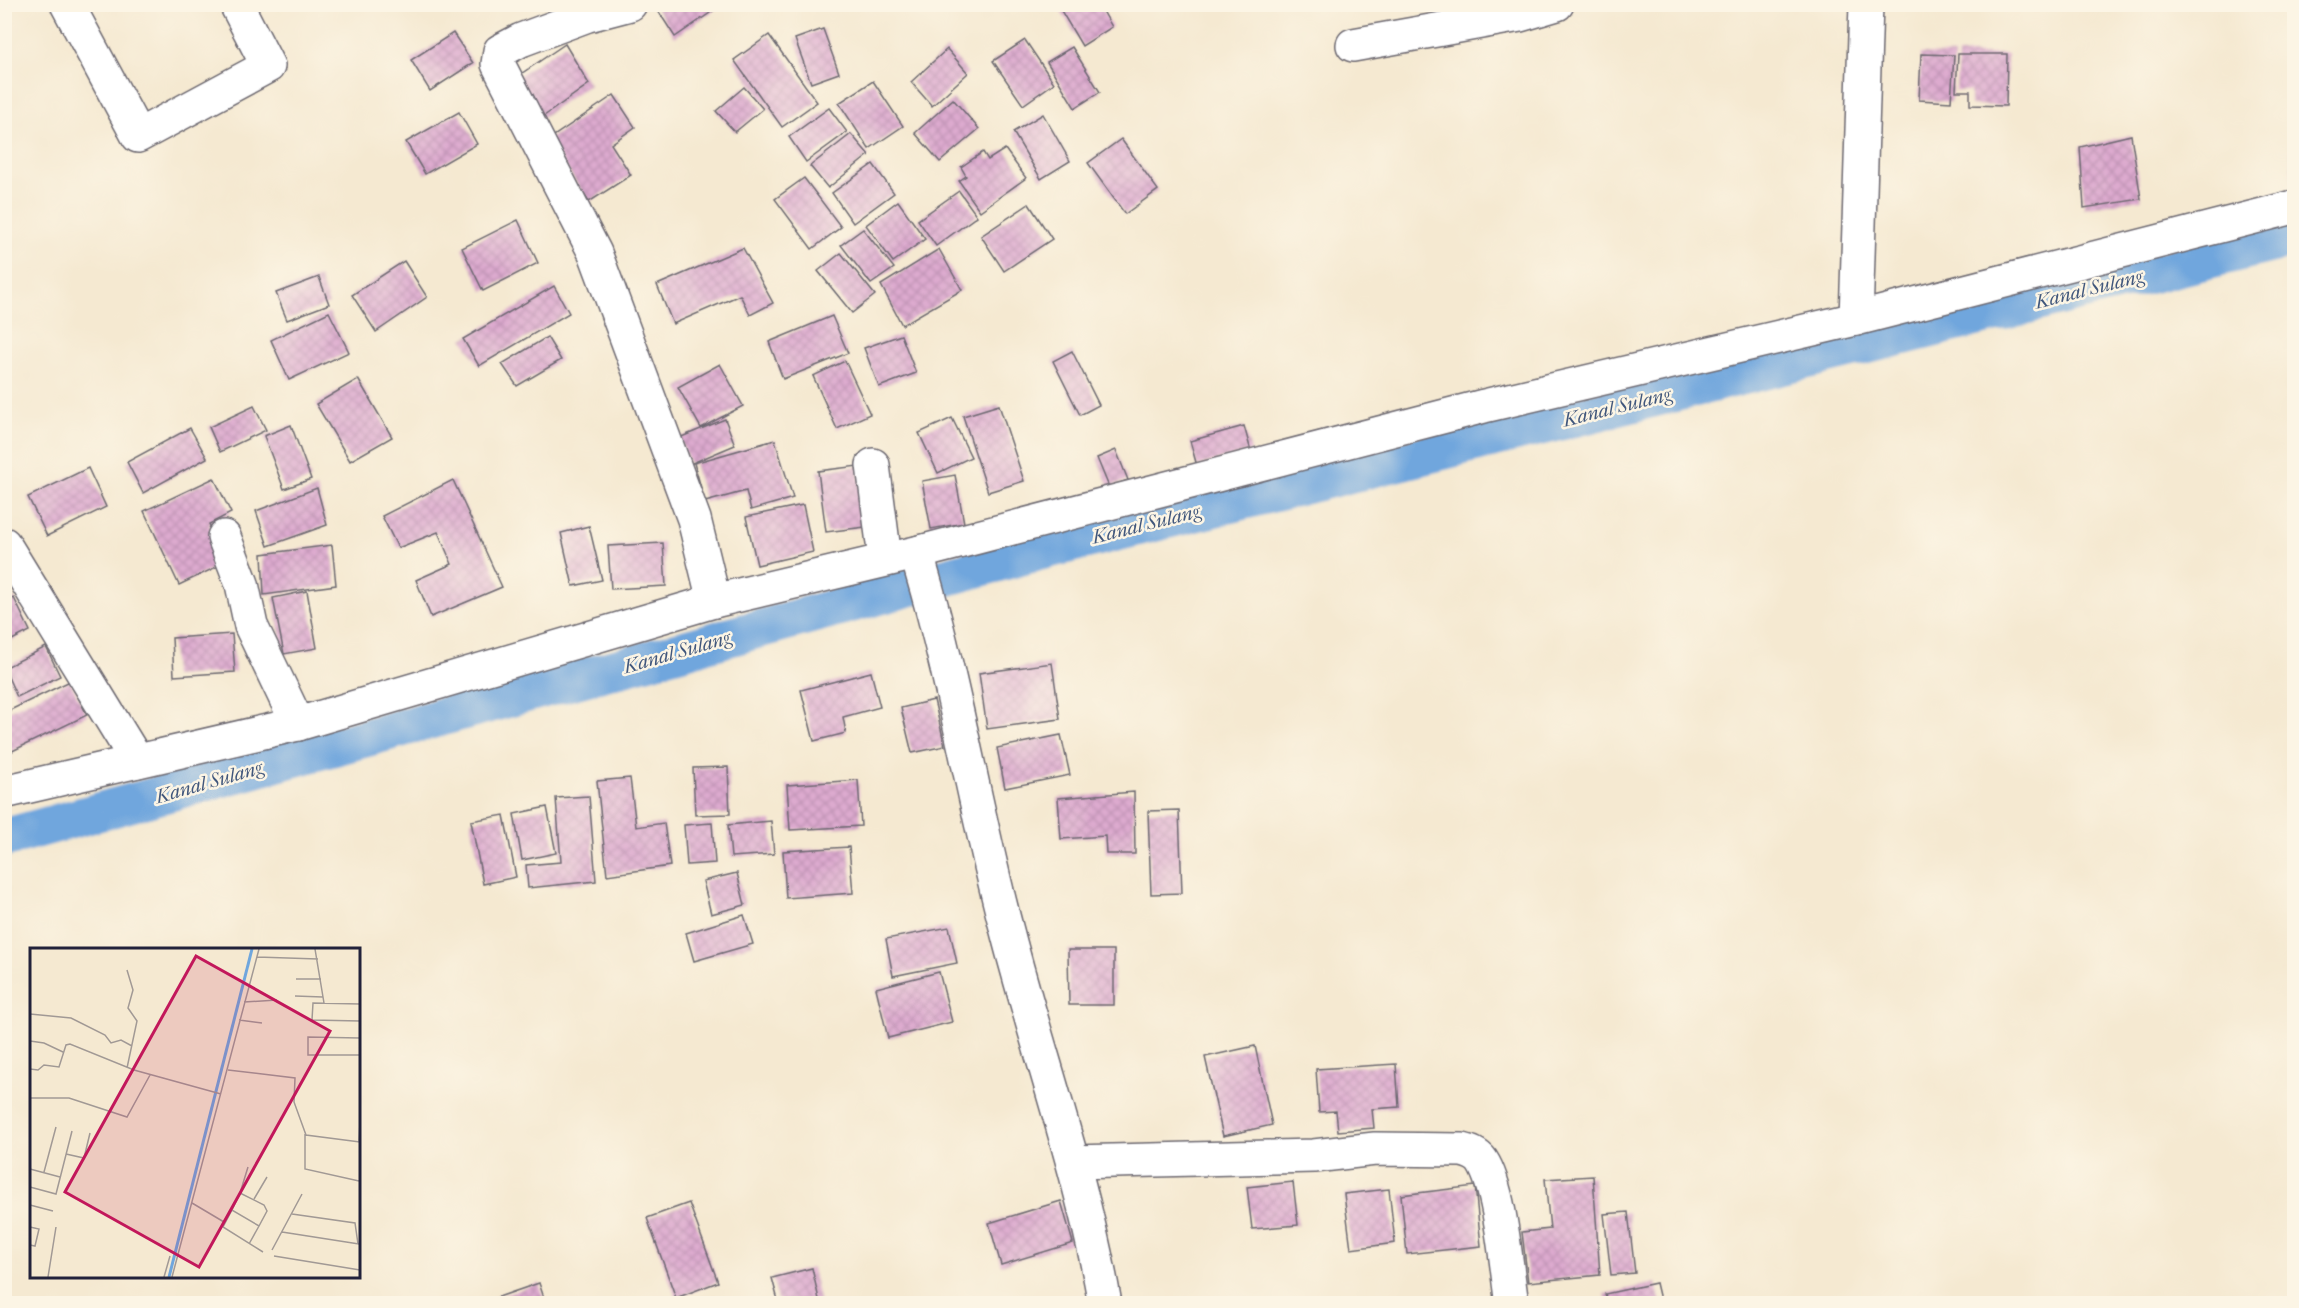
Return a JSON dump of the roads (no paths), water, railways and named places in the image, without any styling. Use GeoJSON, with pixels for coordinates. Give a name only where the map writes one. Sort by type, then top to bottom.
{"type":"FeatureCollection","features":[{"type":"Feature","properties":{"kind":"street"},"geometry":{"type":"LineString","coordinates":[[67,4],[138,136],[268,66],[236,4]]}},
{"type":"Feature","properties":{"kind":"street"},"geometry":{"type":"LineString","coordinates":[[630,4],[588,15],[521,40],[500,51],[498,64],[595,253],[694,519],[714,601]]}},
{"type":"Feature","properties":{"kind":"street"},"geometry":{"type":"LineString","coordinates":[[1353,45],[1520,15],[1557,4]]}},
{"type":"Feature","properties":{"kind":"street"},"geometry":{"type":"LineString","coordinates":[[1856,319],[1866,4]]}},
{"type":"Feature","properties":{"kind":"street"},"geometry":{"type":"LineString","coordinates":[[4,792],[298,723],[714,601],[885,560],[921,560],[1484,406],[1856,319],[2295,207]]}},
{"type":"Feature","properties":{"kind":"street"},"geometry":{"type":"LineString","coordinates":[[873,465],[885,560]]}},
{"type":"Feature","properties":{"kind":"street"},"geometry":{"type":"LineString","coordinates":[[224,537],[242,584],[251,626],[298,723]]}},
{"type":"Feature","properties":{"kind":"street"},"geometry":{"type":"LineString","coordinates":[[4,544],[137,761]]}},
{"type":"Feature","properties":{"kind":"street"},"geometry":{"type":"LineString","coordinates":[[921,560],[1006,930],[1073,1162],[1105,1304]]}},
{"type":"Feature","properties":{"kind":"street"},"geometry":{"type":"LineString","coordinates":[[1073,1162],[1314,1156],[1375,1149],[1462,1150],[1473,1153],[1480,1159],[1487,1171],[1498,1212],[1512,1304]]}},
{"type":"Feature","properties":{"kind":"waterway","name":"Kanal Sulang"},"geometry":{"type":"LineString","coordinates":[[4,838],[1040,551],[2294,238]]}}]}
